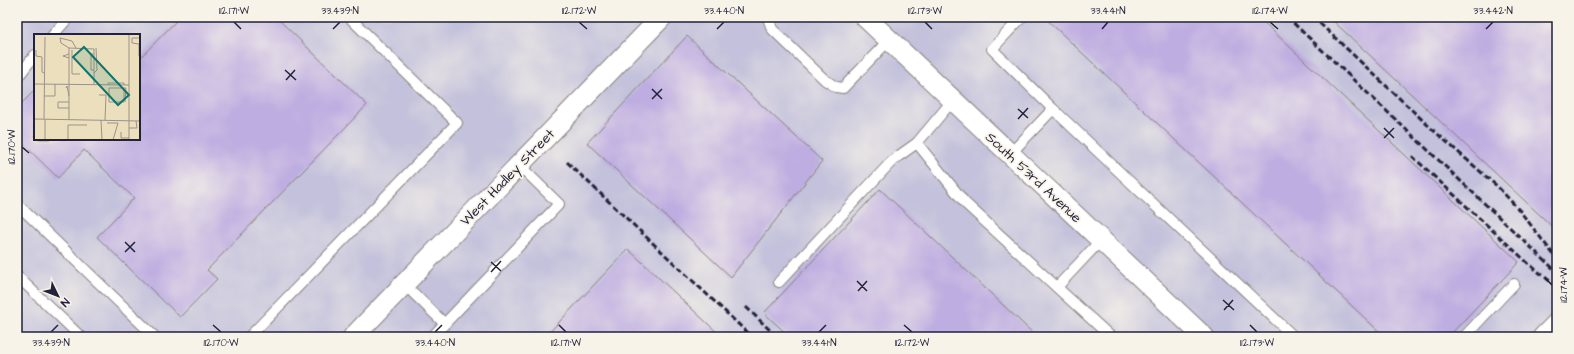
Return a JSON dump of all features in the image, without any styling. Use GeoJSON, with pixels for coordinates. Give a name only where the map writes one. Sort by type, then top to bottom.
{"type":"FeatureCollection","features":[{"type":"Feature","properties":{"kind":"street","name":"West Hadley Street"},"geometry":{"type":"LineString","coordinates":[[353,337],[662,17]]}},
{"type":"Feature","properties":{"kind":"street","name":"South 53rd Avenue"},"geometry":{"type":"LineString","coordinates":[[865,17],[1204,337]]}},
{"type":"Feature","properties":{"kind":"street"},"geometry":{"type":"LineString","coordinates":[[1543,337],[1557,323]]}},
{"type":"Feature","properties":{"kind":"lane"},"geometry":{"type":"LineString","coordinates":[[54,34],[69,17]]}},
{"type":"Feature","properties":{"kind":"lane"},"geometry":{"type":"LineString","coordinates":[[249,337],[457,123],[349,17]]}},
{"type":"Feature","properties":{"kind":"lane"},"geometry":{"type":"LineString","coordinates":[[770,17],[769,21],[772,30],[825,80],[836,87],[844,88],[889,40]]}},
{"type":"Feature","properties":{"kind":"lane"},"geometry":{"type":"LineString","coordinates":[[1022,17],[992,49],[1053,109],[1294,337]]}},
{"type":"Feature","properties":{"kind":"lane"},"geometry":{"type":"LineString","coordinates":[[17,78],[34,56]]}},
{"type":"Feature","properties":{"kind":"lane"},"geometry":{"type":"LineString","coordinates":[[779,282],[893,160],[918,144],[953,100]]}},
{"type":"Feature","properties":{"kind":"lane"},"geometry":{"type":"LineString","coordinates":[[1010,154],[1053,109]]}},
{"type":"Feature","properties":{"kind":"lane"},"geometry":{"type":"LineString","coordinates":[[918,144],[965,203],[1111,337]]}},
{"type":"Feature","properties":{"kind":"lane"},"geometry":{"type":"LineString","coordinates":[[432,337],[559,204],[519,165]]}},
{"type":"Feature","properties":{"kind":"lane"},"geometry":{"type":"LineString","coordinates":[[17,204],[155,337]]}},
{"type":"Feature","properties":{"kind":"lane"},"geometry":{"type":"LineString","coordinates":[[1057,287],[1101,240]]}},
{"type":"Feature","properties":{"kind":"lane"},"geometry":{"type":"LineString","coordinates":[[17,276],[82,337]]}},
{"type":"Feature","properties":{"kind":"lane"},"geometry":{"type":"LineString","coordinates":[[404,284],[445,324]]}},
{"type":"Feature","properties":{"kind":"lane"},"geometry":{"type":"LineString","coordinates":[[1464,337],[1514,284]]}},
{"type":"Feature","properties":{"kind":"shaded area"},"geometry":{"type":"Polygon","coordinates":[[[17,17],[1557,17],[1557,337],[17,337],[17,17]]]}},
{"type":"Feature","properties":{"kind":"building"},"geometry":{"type":"Polygon","coordinates":[[[180,17],[276,17],[367,105],[207,270],[217,279],[180,317],[97,237],[134,198],[84,150],[58,178],[17,138],[17,108],[34,91],[34,140],[140,140],[140,58],[180,17]]]}},
{"type":"Feature","properties":{"kind":"building"},"geometry":{"type":"Polygon","coordinates":[[[1044,17],[1258,17],[1519,262],[1448,337],[1385,337],[1044,17]]]}},
{"type":"Feature","properties":{"kind":"building"},"geometry":{"type":"Polygon","coordinates":[[[1329,17],[1546,17],[1557,27],[1557,231],[1329,17]]]}},
{"type":"Feature","properties":{"kind":"building"},"geometry":{"type":"Polygon","coordinates":[[[687,36],[822,161],[731,277],[587,143],[687,36]]]}},
{"type":"Feature","properties":{"kind":"building"},"geometry":{"type":"Polygon","coordinates":[[[880,189],[1037,337],[790,337],[764,313],[880,189]]]}},
{"type":"Feature","properties":{"kind":"building"},"geometry":{"type":"Polygon","coordinates":[[[628,249],[722,337],[545,337],[628,249]]]}},
{"type":"Feature","properties":{"kind":"railway"},"geometry":{"type":"LineString","coordinates":[[1287,17],[1557,272]]}},
{"type":"Feature","properties":{"kind":"railway"},"geometry":{"type":"LineString","coordinates":[[1313,17],[1432,129],[1498,187],[1520,211],[1557,259]]}},
{"type":"Feature","properties":{"kind":"railway"},"geometry":{"type":"LineString","coordinates":[[1412,156],[1529,264],[1557,287]]}},
{"type":"Feature","properties":{"kind":"railway"},"geometry":{"type":"LineString","coordinates":[[567,162],[752,337]]}},
{"type":"Feature","properties":{"kind":"railway"},"geometry":{"type":"LineString","coordinates":[[746,307],[777,337]]}}]}
